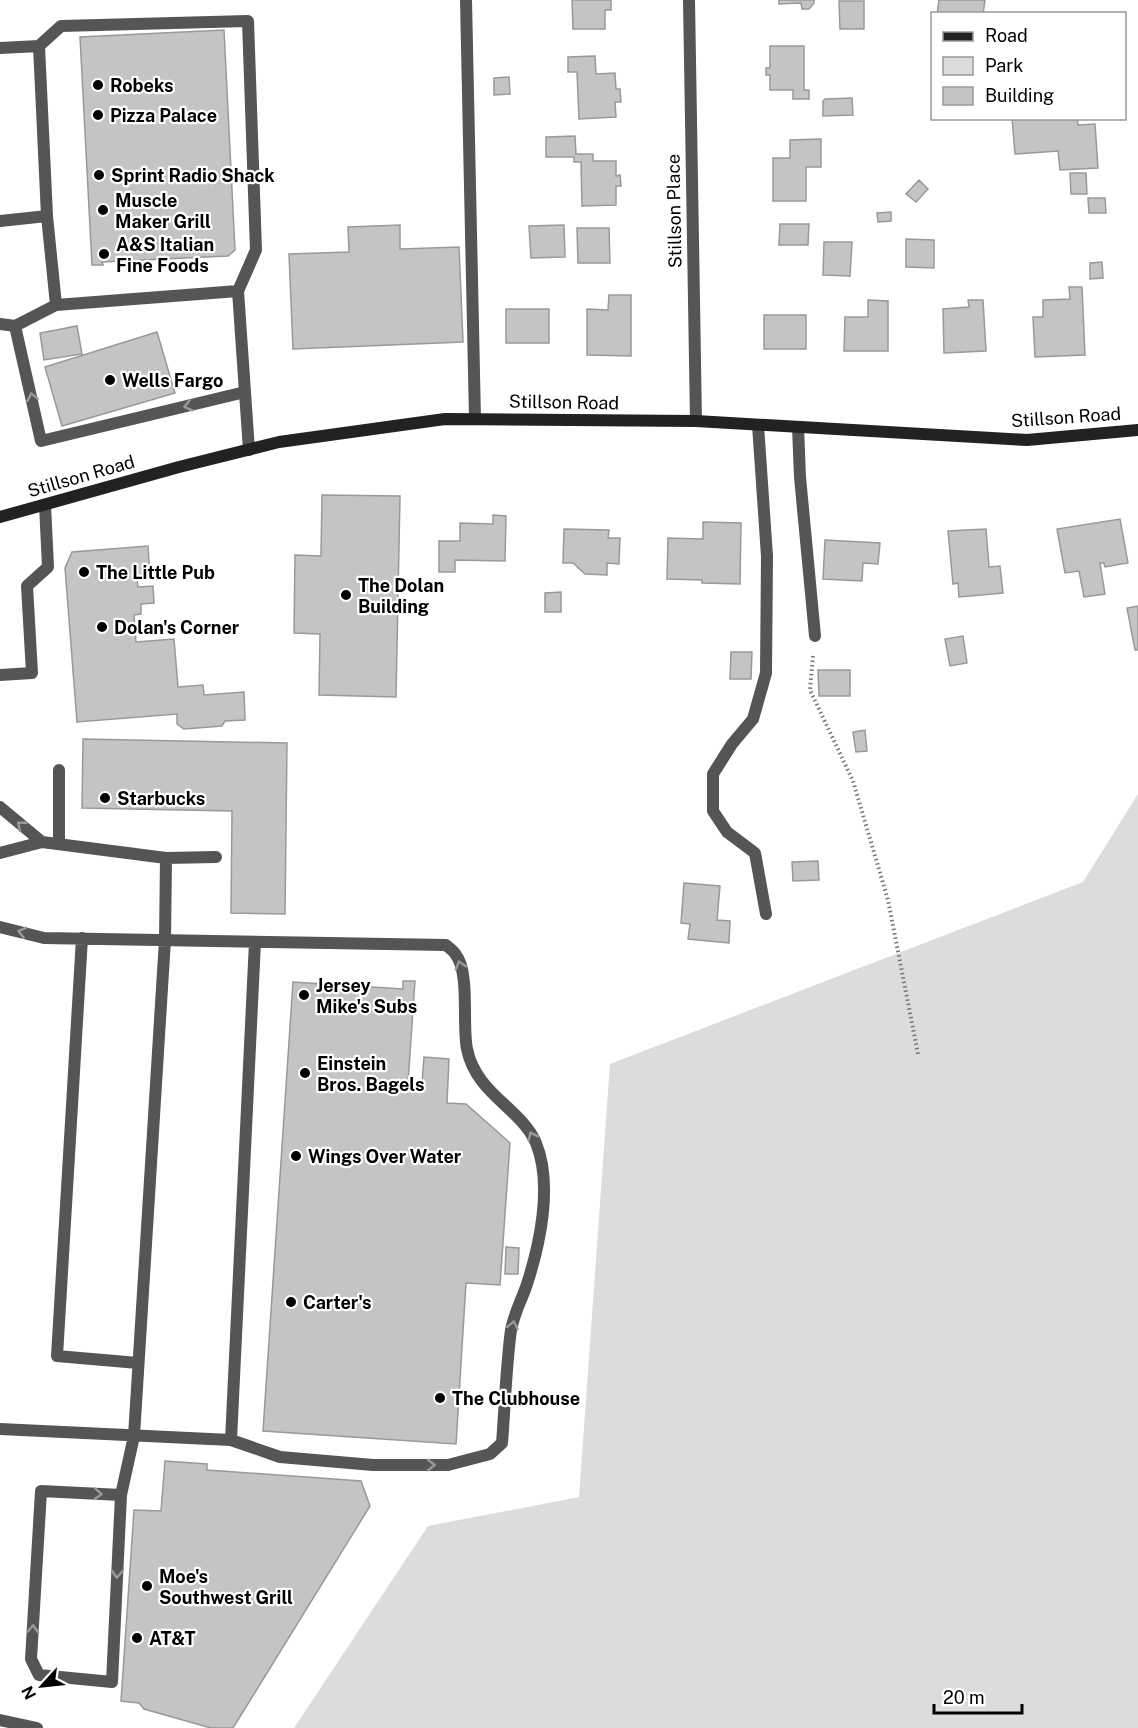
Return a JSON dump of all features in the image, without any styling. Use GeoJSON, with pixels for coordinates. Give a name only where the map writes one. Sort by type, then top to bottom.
{"type":"FeatureCollection","features":[{"type":"Feature","properties":{"kind":"main road","name":"Stillson Road"},"geometry":{"type":"LineString","coordinates":[[0,517],[279,442],[445,419],[696,421],[1027,440],[1138,430]]}},
{"type":"Feature","properties":{"kind":"street"},"geometry":{"type":"LineString","coordinates":[[466,0],[475,419]]}},
{"type":"Feature","properties":{"kind":"street","name":"Stillson Place"},"geometry":{"type":"LineString","coordinates":[[689,0],[696,421]]}},
{"type":"Feature","properties":{"kind":"street"},"geometry":{"type":"LineString","coordinates":[[0,48],[39,46],[61,26],[248,21],[256,250],[238,291],[249,450]]}},
{"type":"Feature","properties":{"kind":"street"},"geometry":{"type":"LineString","coordinates":[[39,46],[47,216],[56,305]]}},
{"type":"Feature","properties":{"kind":"street"},"geometry":{"type":"LineString","coordinates":[[0,221],[47,216]]}},
{"type":"Feature","properties":{"kind":"street"},"geometry":{"type":"LineString","coordinates":[[0,324],[15,326],[56,305],[238,291]]}},
{"type":"Feature","properties":{"kind":"street"},"geometry":{"type":"LineString","coordinates":[[15,326],[41,441],[245,392]]}},
{"type":"Feature","properties":{"kind":"street"},"geometry":{"type":"LineString","coordinates":[[758,425],[767,556],[766,673],[753,719],[732,744],[713,774],[713,811],[727,832],[755,853],[766,914]]}},
{"type":"Feature","properties":{"kind":"street"},"geometry":{"type":"LineString","coordinates":[[798,427],[800,477],[814,636]]}},
{"type":"Feature","properties":{"kind":"street"},"geometry":{"type":"LineString","coordinates":[[0,675],[32,673],[27,585],[48,567],[45,505]]}},
{"type":"Feature","properties":{"kind":"street"},"geometry":{"type":"LineString","coordinates":[[59,770],[59,844]]}},
{"type":"Feature","properties":{"kind":"street"},"geometry":{"type":"LineString","coordinates":[[0,807],[42,842]]}},
{"type":"Feature","properties":{"kind":"street"},"geometry":{"type":"LineString","coordinates":[[0,853],[42,842],[165,858],[216,857]]}},
{"type":"Feature","properties":{"kind":"street"},"geometry":{"type":"LineString","coordinates":[[121,1495],[41,1491],[31,1659],[39,1675],[112,1682],[121,1495],[134,1436],[165,940],[165,858]]}},
{"type":"Feature","properties":{"kind":"street"},"geometry":{"type":"LineString","coordinates":[[0,927],[44,938],[446,945],[457,955],[462,969],[467,1049],[472,1064],[481,1081],[527,1127],[536,1144],[543,1171],[542,1228],[512,1328],[502,1443],[490,1454],[448,1465],[373,1465],[280,1457],[231,1440],[0,1429]]}},
{"type":"Feature","properties":{"kind":"street"},"geometry":{"type":"LineString","coordinates":[[82,938],[57,1356],[138,1363]]}},
{"type":"Feature","properties":{"kind":"street"},"geometry":{"type":"LineString","coordinates":[[231,1440],[255,942]]}},
{"type":"Feature","properties":{"kind":"street"},"geometry":{"type":"LineString","coordinates":[[0,1720],[37,1728]]}},
{"type":"Feature","properties":{"kind":"path"},"geometry":{"type":"LineString","coordinates":[[814,636],[810,690],[853,781],[882,878],[918,1054]]}},
{"type":"Feature","properties":{"kind":"green space"},"geometry":{"type":"Polygon","coordinates":[[[1138,794],[1138,1728],[294,1728],[428,1526],[579,1497],[610,1064],[1083,882],[1138,794]]]}},
{"type":"Feature","properties":{"kind":"building"},"geometry":{"type":"Polygon","coordinates":[[[572,0],[611,0],[611,10],[605,10],[605,29],[573,29],[572,0]]]}},
{"type":"Feature","properties":{"kind":"building"},"geometry":{"type":"Polygon","coordinates":[[[779,0],[814,0],[814,3],[809,9],[802,9],[801,3],[779,4],[779,0]]]}},
{"type":"Feature","properties":{"kind":"building"},"geometry":{"type":"Polygon","coordinates":[[[939,0],[985,0],[983,12],[937,12],[939,0]]]}},
{"type":"Feature","properties":{"kind":"building"},"geometry":{"type":"Polygon","coordinates":[[[839,1],[864,1],[864,29],[840,29],[839,1]]]}},
{"type":"Feature","properties":{"kind":"building"},"geometry":{"type":"Polygon","coordinates":[[[224,30],[235,250],[228,256],[102,262],[103,265],[92,265],[80,37],[224,30]]]}},
{"type":"Feature","properties":{"kind":"building"},"geometry":{"type":"Polygon","coordinates":[[[770,46],[804,46],[804,90],[809,90],[809,99],[793,99],[793,90],[770,90],[770,75],[766,75],[766,68],[770,68],[770,46]]]}},
{"type":"Feature","properties":{"kind":"building"},"geometry":{"type":"Polygon","coordinates":[[[595,56],[596,74],[615,73],[616,89],[620,89],[621,102],[615,102],[616,117],[579,119],[577,72],[568,72],[568,57],[595,56]]]}},
{"type":"Feature","properties":{"kind":"building"},"geometry":{"type":"Polygon","coordinates":[[[509,77],[510,94],[494,95],[494,78],[509,77]]]}},
{"type":"Feature","properties":{"kind":"building"},"geometry":{"type":"Polygon","coordinates":[[[852,98],[853,115],[823,116],[825,99],[852,98]]]}},
{"type":"Feature","properties":{"kind":"building"},"geometry":{"type":"Polygon","coordinates":[[[1012,120],[1077,120],[1078,125],[1095,124],[1098,168],[1060,170],[1058,151],[1015,154],[1012,120]]]}},
{"type":"Feature","properties":{"kind":"building"},"geometry":{"type":"Polygon","coordinates":[[[575,136],[576,154],[593,154],[593,161],[616,161],[616,176],[620,175],[621,186],[616,186],[616,205],[582,206],[581,162],[574,162],[574,157],[546,157],[546,137],[575,136]]]}},
{"type":"Feature","properties":{"kind":"building"},"geometry":{"type":"Polygon","coordinates":[[[821,139],[821,167],[806,167],[806,201],[773,201],[773,158],[790,158],[790,140],[821,139]]]}},
{"type":"Feature","properties":{"kind":"building"},"geometry":{"type":"Polygon","coordinates":[[[1070,173],[1086,173],[1087,194],[1071,194],[1070,173]]]}},
{"type":"Feature","properties":{"kind":"building"},"geometry":{"type":"Polygon","coordinates":[[[919,180],[928,189],[916,202],[906,194],[919,180]]]}},
{"type":"Feature","properties":{"kind":"building"},"geometry":{"type":"Polygon","coordinates":[[[1088,198],[1105,198],[1106,213],[1089,213],[1088,198]]]}},
{"type":"Feature","properties":{"kind":"building"},"geometry":{"type":"Polygon","coordinates":[[[891,212],[891,221],[878,222],[877,213],[891,212]]]}},
{"type":"Feature","properties":{"kind":"building"},"geometry":{"type":"Polygon","coordinates":[[[780,224],[809,224],[808,245],[779,245],[780,224]]]}},
{"type":"Feature","properties":{"kind":"building"},"geometry":{"type":"Polygon","coordinates":[[[400,225],[400,249],[459,247],[463,342],[293,349],[289,254],[349,252],[348,227],[400,225]]]}},
{"type":"Feature","properties":{"kind":"building"},"geometry":{"type":"Polygon","coordinates":[[[564,225],[565,257],[531,258],[529,226],[564,225]]]}},
{"type":"Feature","properties":{"kind":"building"},"geometry":{"type":"Polygon","coordinates":[[[577,228],[609,228],[610,263],[578,263],[577,228]]]}},
{"type":"Feature","properties":{"kind":"building"},"geometry":{"type":"Polygon","coordinates":[[[906,239],[934,240],[934,268],[906,267],[906,239]]]}},
{"type":"Feature","properties":{"kind":"building"},"geometry":{"type":"Polygon","coordinates":[[[824,242],[852,242],[850,276],[823,275],[824,242]]]}},
{"type":"Feature","properties":{"kind":"building"},"geometry":{"type":"Polygon","coordinates":[[[1102,262],[1103,278],[1090,279],[1090,263],[1102,262]]]}},
{"type":"Feature","properties":{"kind":"building"},"geometry":{"type":"Polygon","coordinates":[[[1069,287],[1082,287],[1085,355],[1035,357],[1033,317],[1043,317],[1043,300],[1070,299],[1069,287]]]}},
{"type":"Feature","properties":{"kind":"building"},"geometry":{"type":"Polygon","coordinates":[[[609,295],[631,295],[631,356],[587,355],[587,309],[608,310],[609,295]]]}},
{"type":"Feature","properties":{"kind":"building"},"geometry":{"type":"Polygon","coordinates":[[[868,300],[888,301],[888,351],[844,351],[845,317],[868,317],[868,300]]]}},
{"type":"Feature","properties":{"kind":"building"},"geometry":{"type":"Polygon","coordinates":[[[968,300],[983,300],[986,351],[944,353],[943,309],[969,307],[968,300]]]}},
{"type":"Feature","properties":{"kind":"building"},"geometry":{"type":"Polygon","coordinates":[[[506,309],[549,309],[549,343],[506,343],[506,309]]]}},
{"type":"Feature","properties":{"kind":"building"},"geometry":{"type":"Polygon","coordinates":[[[764,315],[806,315],[806,349],[764,349],[764,315]]]}},
{"type":"Feature","properties":{"kind":"building"},"geometry":{"type":"Polygon","coordinates":[[[77,326],[82,354],[44,360],[40,333],[77,326]]]}},
{"type":"Feature","properties":{"kind":"building","name":"Wells Fargo"},"geometry":{"type":"Polygon","coordinates":[[[157,332],[175,393],[62,426],[45,367],[157,332]]]}},
{"type":"Feature","properties":{"kind":"building","name":"The Dolan Building"},"geometry":{"type":"Polygon","coordinates":[[[322,495],[400,496],[396,697],[319,695],[320,634],[294,633],[295,555],[321,556],[322,495]]]}},
{"type":"Feature","properties":{"kind":"building"},"geometry":{"type":"Polygon","coordinates":[[[493,515],[506,516],[505,561],[455,560],[455,572],[439,572],[439,541],[460,541],[460,523],[493,524],[493,515]]]}},
{"type":"Feature","properties":{"kind":"building"},"geometry":{"type":"Polygon","coordinates":[[[1120,519],[1128,563],[1105,567],[1104,563],[1100,563],[1105,594],[1084,597],[1079,571],[1065,573],[1057,529],[1120,519]]]}},
{"type":"Feature","properties":{"kind":"building"},"geometry":{"type":"Polygon","coordinates":[[[703,522],[741,523],[740,584],[667,579],[668,538],[703,539],[703,522]]]}},
{"type":"Feature","properties":{"kind":"building"},"geometry":{"type":"Polygon","coordinates":[[[564,529],[609,530],[608,538],[620,538],[619,564],[607,563],[607,575],[585,574],[573,563],[563,563],[564,529]]]}},
{"type":"Feature","properties":{"kind":"building"},"geometry":{"type":"Polygon","coordinates":[[[986,529],[989,567],[1000,566],[1003,593],[959,597],[958,583],[953,584],[948,531],[986,529]]]}},
{"type":"Feature","properties":{"kind":"building"},"geometry":{"type":"Polygon","coordinates":[[[825,540],[880,543],[878,564],[863,563],[862,581],[823,579],[825,540]]]}},
{"type":"Feature","properties":{"kind":"building","name":"Dolan's Corner"},"geometry":{"type":"Polygon","coordinates":[[[148,546],[150,577],[137,578],[138,587],[153,586],[154,603],[141,604],[141,614],[134,615],[136,642],[174,639],[178,687],[203,685],[204,695],[244,692],[245,720],[225,721],[222,726],[184,729],[177,724],[177,714],[77,722],[65,568],[72,552],[148,546]]]}},
{"type":"Feature","properties":{"kind":"building"},"geometry":{"type":"Polygon","coordinates":[[[561,592],[561,612],[545,612],[545,593],[561,592]]]}},
{"type":"Feature","properties":{"kind":"building"},"geometry":{"type":"Polygon","coordinates":[[[1138,606],[1138,650],[1135,650],[1127,608],[1138,606]]]}},
{"type":"Feature","properties":{"kind":"building"},"geometry":{"type":"Polygon","coordinates":[[[963,636],[967,663],[950,666],[945,639],[963,636]]]}},
{"type":"Feature","properties":{"kind":"building"},"geometry":{"type":"Polygon","coordinates":[[[731,652],[752,652],[751,679],[730,679],[731,652]]]}},
{"type":"Feature","properties":{"kind":"building"},"geometry":{"type":"Polygon","coordinates":[[[818,670],[850,670],[850,696],[819,696],[818,670]]]}},
{"type":"Feature","properties":{"kind":"building"},"geometry":{"type":"Polygon","coordinates":[[[865,730],[867,751],[856,752],[853,732],[865,730]]]}},
{"type":"Feature","properties":{"kind":"building"},"geometry":{"type":"Polygon","coordinates":[[[83,739],[287,743],[285,914],[231,913],[232,811],[82,808],[83,739]]]}},
{"type":"Feature","properties":{"kind":"building"},"geometry":{"type":"Polygon","coordinates":[[[818,861],[819,880],[793,881],[792,862],[818,861]]]}},
{"type":"Feature","properties":{"kind":"building"},"geometry":{"type":"Polygon","coordinates":[[[684,883],[720,886],[717,920],[730,921],[729,943],[688,939],[690,924],[681,923],[684,883]]]}},
{"type":"Feature","properties":{"kind":"building"},"geometry":{"type":"Polygon","coordinates":[[[403,981],[415,981],[408,1082],[422,1083],[424,1057],[449,1059],[447,1103],[466,1104],[510,1143],[500,1285],[466,1283],[456,1444],[263,1431],[293,982],[403,989],[403,981]]]}},
{"type":"Feature","properties":{"kind":"building"},"geometry":{"type":"Polygon","coordinates":[[[506,1247],[519,1248],[518,1274],[505,1274],[506,1247]]]}},
{"type":"Feature","properties":{"kind":"building"},"geometry":{"type":"Polygon","coordinates":[[[165,1461],[207,1464],[207,1470],[361,1481],[370,1506],[233,1728],[211,1728],[144,1709],[139,1703],[121,1701],[134,1510],[161,1511],[165,1461]]]}},
{"type":"Feature","properties":{"kind":"place","name":"Robeks"},"geometry":{"type":"Point","coordinates":[98,85]}},
{"type":"Feature","properties":{"kind":"place","name":"Pizza Palace"},"geometry":{"type":"Point","coordinates":[98,115]}},
{"type":"Feature","properties":{"kind":"place","name":"Sprint Radio Shack"},"geometry":{"type":"Point","coordinates":[99,175]}},
{"type":"Feature","properties":{"kind":"place","name":"Muscle Maker Grill"},"geometry":{"type":"Point","coordinates":[103,210]}},
{"type":"Feature","properties":{"kind":"place","name":"A&S Italian Fine Foods"},"geometry":{"type":"Point","coordinates":[104,254]}},
{"type":"Feature","properties":{"kind":"place","name":"Wells Fargo"},"geometry":{"type":"Point","coordinates":[110,380]}},
{"type":"Feature","properties":{"kind":"place","name":"The Little Pub"},"geometry":{"type":"Point","coordinates":[84,572]}},
{"type":"Feature","properties":{"kind":"place","name":"The Dolan Building"},"geometry":{"type":"Point","coordinates":[346,595]}},
{"type":"Feature","properties":{"kind":"place","name":"Dolan's Corner"},"geometry":{"type":"Point","coordinates":[102,627]}},
{"type":"Feature","properties":{"kind":"place","name":"Starbucks"},"geometry":{"type":"Point","coordinates":[105,798]}},
{"type":"Feature","properties":{"kind":"place","name":"Jersey Mike's Subs"},"geometry":{"type":"Point","coordinates":[304,995]}},
{"type":"Feature","properties":{"kind":"place","name":"Einstein Bros. Bagels"},"geometry":{"type":"Point","coordinates":[305,1073]}},
{"type":"Feature","properties":{"kind":"place","name":"Wings Over Water"},"geometry":{"type":"Point","coordinates":[296,1156]}},
{"type":"Feature","properties":{"kind":"place","name":"Carter's"},"geometry":{"type":"Point","coordinates":[291,1302]}},
{"type":"Feature","properties":{"kind":"place","name":"The Clubhouse"},"geometry":{"type":"Point","coordinates":[440,1398]}},
{"type":"Feature","properties":{"kind":"place","name":"Moe's Southwest Grill"},"geometry":{"type":"Point","coordinates":[147,1586]}},
{"type":"Feature","properties":{"kind":"place","name":"AT&T"},"geometry":{"type":"Point","coordinates":[137,1638]}}]}
